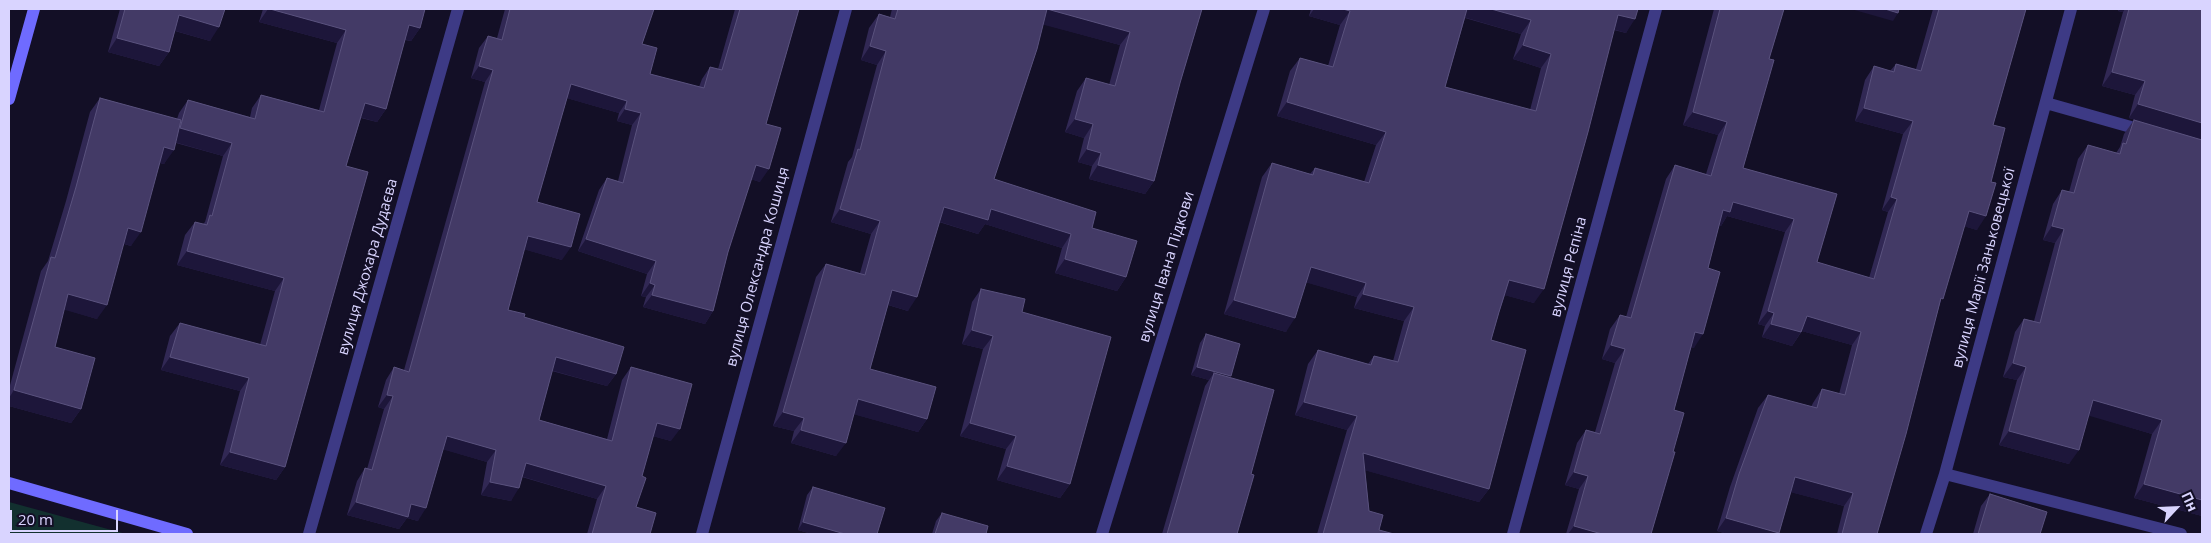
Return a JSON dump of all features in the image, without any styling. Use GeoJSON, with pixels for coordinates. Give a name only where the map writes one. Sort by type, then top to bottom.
{"type":"FeatureCollection","features":[{"type":"Feature","properties":{"kind":"main road"},"geometry":{"type":"LineString","coordinates":[[9,99],[34,9]]}},
{"type":"Feature","properties":{"kind":"main road"},"geometry":{"type":"LineString","coordinates":[[9,482],[187,534]]}},
{"type":"Feature","properties":{"kind":"street","name":"вулиця Джохара Дудаєва"},"geometry":{"type":"LineString","coordinates":[[309,534],[458,9]]}},
{"type":"Feature","properties":{"kind":"street","name":"вулиця Олександра Кошиця"},"geometry":{"type":"LineString","coordinates":[[702,534],[846,9]]}},
{"type":"Feature","properties":{"kind":"street","name":"вулиця Івана Підкови"},"geometry":{"type":"LineString","coordinates":[[1102,534],[1264,9]]}},
{"type":"Feature","properties":{"kind":"street","name":"вулиця Рєпіна"},"geometry":{"type":"LineString","coordinates":[[1513,534],[1656,9]]}},
{"type":"Feature","properties":{"kind":"street","name":"вулиця Марії Заньковецької"},"geometry":{"type":"LineString","coordinates":[[1926,534],[2071,9]]}},
{"type":"Feature","properties":{"kind":"street"},"geometry":{"type":"LineString","coordinates":[[2046,103],[2156,135]]}},
{"type":"Feature","properties":{"kind":"street"},"geometry":{"type":"LineString","coordinates":[[1944,474],[2181,534]]}},
{"type":"Feature","properties":{"kind":"green space"},"geometry":{"type":"Polygon","coordinates":[[[9,502],[126,534],[9,534],[9,502]]]}},
{"type":"Feature","properties":{"kind":"building"},"geometry":{"type":"Polygon","coordinates":[[[125,9],[225,9],[219,27],[179,15],[169,52],[117,38],[125,9]]]}},
{"type":"Feature","properties":{"kind":"building"},"geometry":{"type":"Polygon","coordinates":[[[270,9],[425,9],[420,28],[409,25],[386,109],[365,103],[346,166],[368,172],[285,467],[230,452],[249,378],[170,357],[180,323],[266,346],[284,278],[187,251],[195,222],[207,225],[210,215],[212,216],[232,143],[180,128],[188,100],[255,119],[261,95],[324,112],[346,30],[270,9]]]}},
{"type":"Feature","properties":{"kind":"building"},"geometry":{"type":"Polygon","coordinates":[[[510,9],[654,9],[642,44],[657,48],[650,74],[704,88],[710,67],[722,70],[740,9],[799,9],[766,124],[781,128],[769,169],[756,165],[728,252],[713,311],[652,295],[655,285],[650,283],[656,261],[586,239],[607,178],[623,183],[641,113],[625,109],[627,101],[571,84],[537,202],[580,214],[571,247],[528,236],[508,310],[525,314],[524,317],[624,347],[616,374],[556,357],[539,420],[612,441],[631,367],[692,384],[680,429],[657,423],[642,476],[646,478],[636,507],[656,513],[650,534],[592,534],[606,486],[526,463],[519,488],[490,482],[496,450],[447,436],[426,508],[411,504],[408,517],[356,502],[365,468],[372,470],[393,396],[387,395],[394,367],[409,372],[493,70],[479,66],[488,36],[502,40],[510,9]]]}},
{"type":"Feature","properties":{"kind":"building"},"geometry":{"type":"Polygon","coordinates":[[[898,9],[1047,9],[1037,49],[994,179],[1096,212],[1092,228],[1137,241],[1126,277],[1065,259],[1071,234],[991,209],[988,220],[944,207],[917,297],[892,290],[870,369],[936,387],[927,419],[858,399],[846,443],[801,430],[804,418],[783,412],[826,264],[865,275],[880,221],[840,209],[858,149],[860,150],[886,51],[870,46],[879,14],[895,19],[898,9]]]}},
{"type":"Feature","properties":{"kind":"building"},"geometry":{"type":"Polygon","coordinates":[[[1047,9],[1202,9],[1154,181],[1098,165],[1101,153],[1087,149],[1093,124],[1075,119],[1086,78],[1115,86],[1130,32],[1047,9]]]}},
{"type":"Feature","properties":{"kind":"building"},"geometry":{"type":"Polygon","coordinates":[[[1343,9],[1467,9],[1445,87],[1536,111],[1551,54],[1523,45],[1531,20],[1491,9],[1638,9],[1635,19],[1618,15],[1588,132],[1544,289],[1509,280],[1499,312],[1491,340],[1526,350],[1489,489],[1363,453],[1369,511],[1383,515],[1379,530],[1394,534],[1323,534],[1357,416],[1304,402],[1318,350],[1371,365],[1374,356],[1398,362],[1414,307],[1363,294],[1366,283],[1311,267],[1295,318],[1234,300],[1272,163],[1313,175],[1315,168],[1369,183],[1386,132],[1287,102],[1300,58],[1333,67],[1350,11],[1343,9]]]}},
{"type":"Feature","properties":{"kind":"building"},"geometry":{"type":"Polygon","coordinates":[[[1720,9],[1784,9],[1769,59],[1774,60],[1743,168],[1837,194],[1817,262],[1874,279],[1897,199],[1891,197],[1913,121],[1864,108],[1874,66],[1894,72],[1896,64],[1921,71],[1939,9],[2026,9],[1993,125],[2005,128],[1991,182],[1996,183],[1986,216],[1969,211],[1943,299],[1941,298],[1906,434],[1877,534],[1842,534],[1853,493],[1795,477],[1779,533],[1726,518],[1739,474],[1768,395],[1817,408],[1822,389],[1845,395],[1861,332],[1807,316],[1801,332],[1771,324],[1774,313],[1768,311],[1794,219],[1733,202],[1730,212],[1723,210],[1708,268],[1720,272],[1703,334],[1695,332],[1674,410],[1684,413],[1673,452],[1675,452],[1651,534],[1602,534],[1574,526],[1588,476],[1574,472],[1586,430],[1600,434],[1625,349],[1611,345],[1620,315],[1631,318],[1675,165],[1711,176],[1727,122],[1693,112],[1720,9]]]}},
{"type":"Feature","properties":{"kind":"building"},"geometry":{"type":"Polygon","coordinates":[[[1885,9],[1899,9],[1898,13],[1885,9]]]}},
{"type":"Feature","properties":{"kind":"building"},"geometry":{"type":"Polygon","coordinates":[[[2129,9],[2202,9],[2202,123],[2138,104],[2145,81],[2112,72],[2129,9]]]}},
{"type":"Feature","properties":{"kind":"building"},"geometry":{"type":"Polygon","coordinates":[[[100,98],[181,120],[174,150],[164,147],[141,232],[128,228],[107,305],[68,294],[55,347],[95,358],[81,409],[14,390],[51,257],[55,258],[76,187],[100,98]]]}},
{"type":"Feature","properties":{"kind":"building"},"geometry":{"type":"Polygon","coordinates":[[[2134,120],[2202,140],[2202,500],[2144,484],[2162,420],[2093,400],[2079,450],[2009,431],[2026,367],[2013,363],[2024,319],[2040,323],[2064,229],[2052,226],[2062,190],[2074,193],[2088,145],[2120,154],[2123,143],[2126,144],[2134,120]]]}},
{"type":"Feature","properties":{"kind":"building"},"geometry":{"type":"Polygon","coordinates":[[[981,289],[1025,299],[1022,312],[1111,337],[1070,484],[1007,466],[1016,436],[970,423],[993,336],[972,330],[981,289]]]}},
{"type":"Feature","properties":{"kind":"building"},"geometry":{"type":"Polygon","coordinates":[[[1206,334],[1240,344],[1231,376],[1197,367],[1206,334]]]}},
{"type":"Feature","properties":{"kind":"building"},"geometry":{"type":"Polygon","coordinates":[[[1214,373],[1274,390],[1251,474],[1254,475],[1237,534],[1167,534],[1214,373]]]}},
{"type":"Feature","properties":{"kind":"building"},"geometry":{"type":"Polygon","coordinates":[[[813,487],[885,508],[877,534],[845,534],[803,522],[813,487]]]}},
{"type":"Feature","properties":{"kind":"building"},"geometry":{"type":"Polygon","coordinates":[[[1990,494],[2047,512],[2040,534],[1978,534],[1990,494]]]}},
{"type":"Feature","properties":{"kind":"building"},"geometry":{"type":"Polygon","coordinates":[[[942,513],[988,526],[986,534],[935,534],[942,513]]]}}]}
